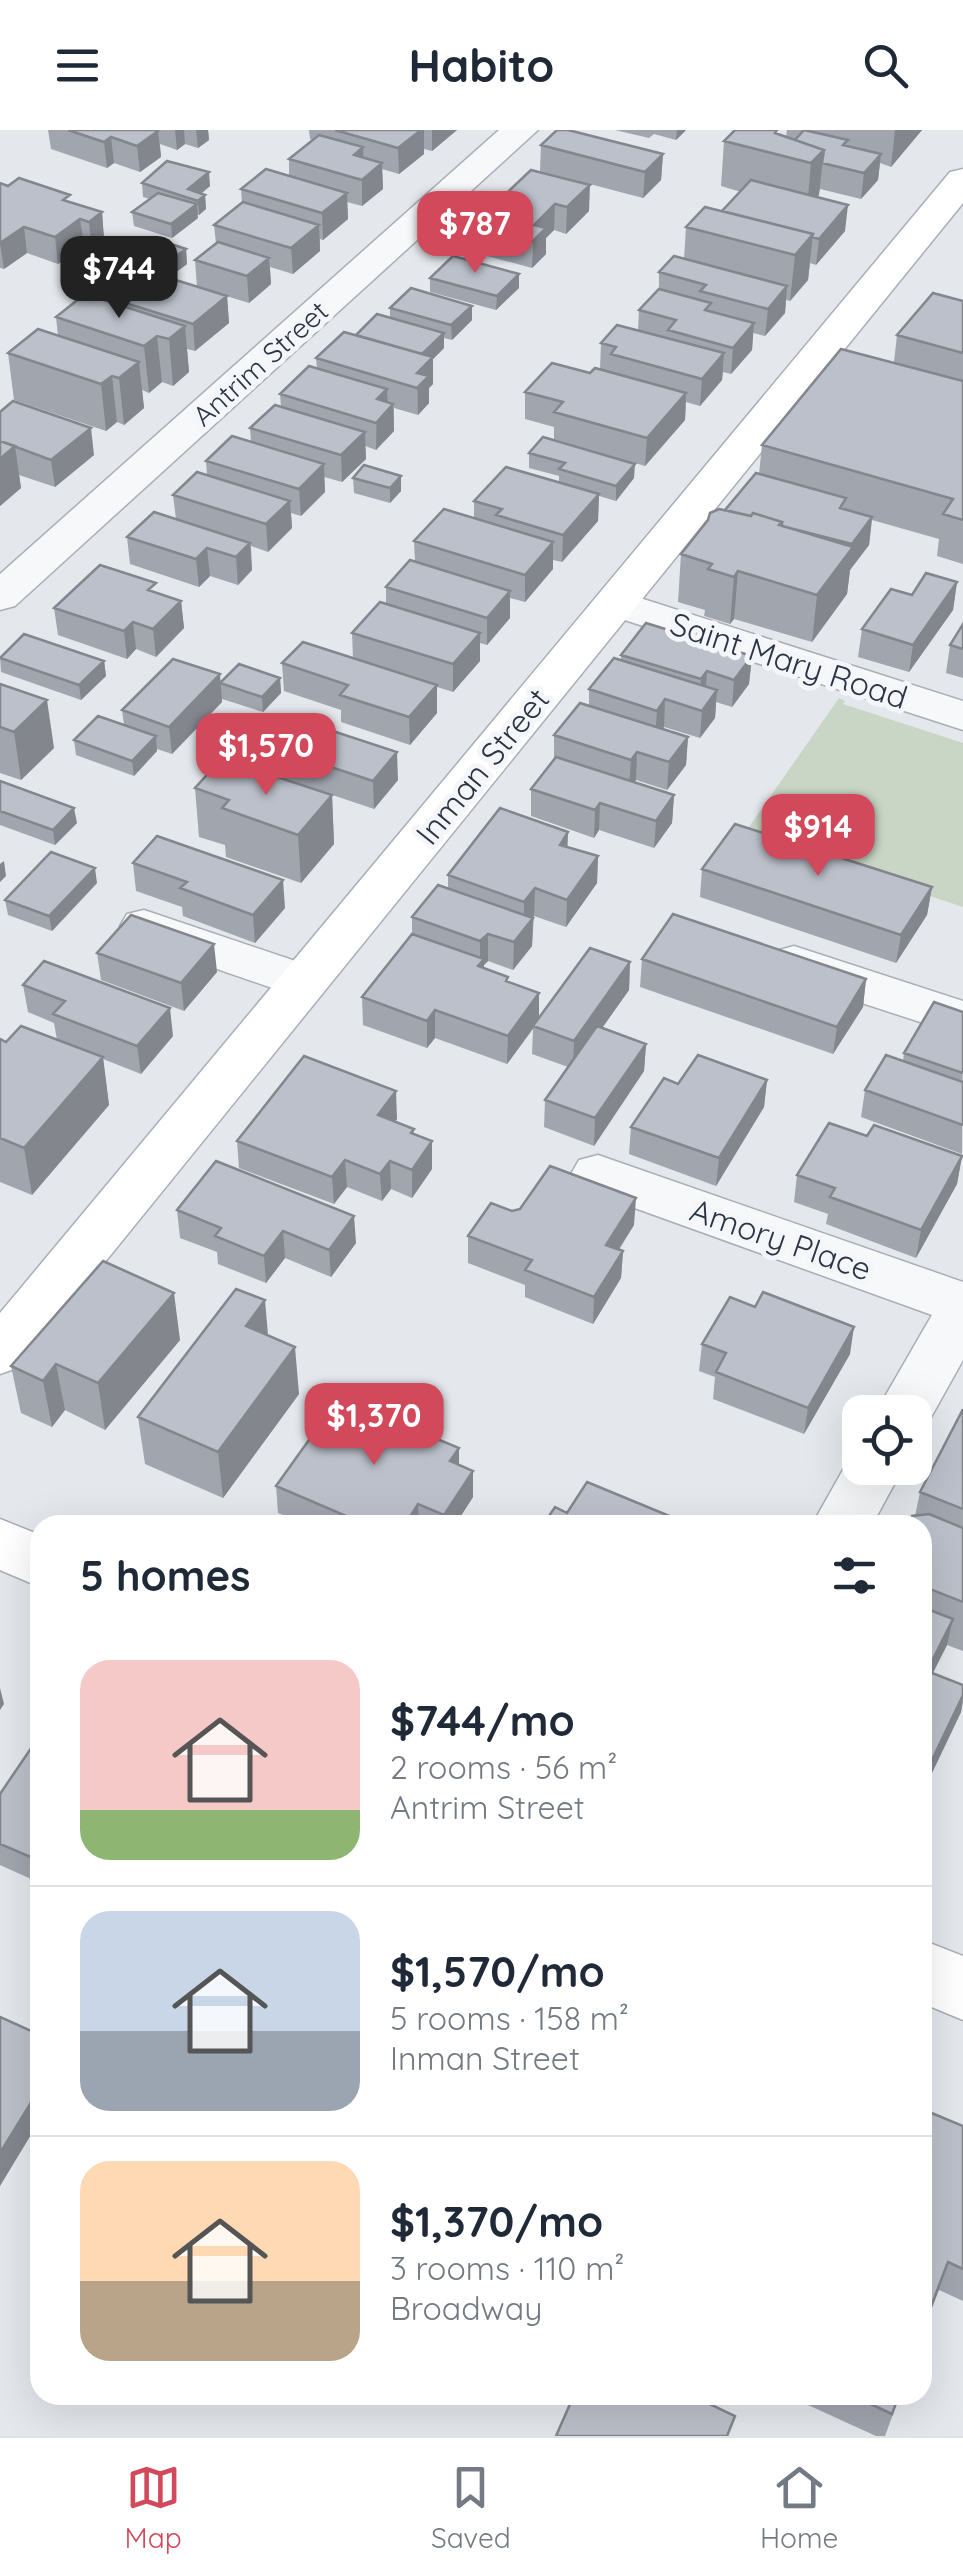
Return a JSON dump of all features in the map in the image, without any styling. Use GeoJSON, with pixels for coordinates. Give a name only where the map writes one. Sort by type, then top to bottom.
{"type":"FeatureCollection","features":[{"type":"Feature","properties":{"kind":"main road","name":"Inman Street"},"geometry":{"type":"LineString","coordinates":[[0,1352],[963,180]]}},
{"type":"Feature","properties":{"kind":"main road"},"geometry":{"type":"LineString","coordinates":[[0,1543],[30,1557]]}},
{"type":"Feature","properties":{"kind":"main road"},"geometry":{"type":"LineString","coordinates":[[932,1975],[963,1989]]}},
{"type":"Feature","properties":{"kind":"street","name":"Antrim Street"},"geometry":{"type":"LineString","coordinates":[[0,597],[520,130]]}},
{"type":"Feature","properties":{"kind":"street","name":"Saint Mary Road"},"geometry":{"type":"LineString","coordinates":[[615,603],[963,716]]}},
{"type":"Feature","properties":{"kind":"street"},"geometry":{"type":"LineString","coordinates":[[141,925],[304,982]]}},
{"type":"Feature","properties":{"kind":"street"},"geometry":{"type":"LineString","coordinates":[[757,950],[963,1019]]}},
{"type":"Feature","properties":{"kind":"street","name":"Amory Place"},"geometry":{"type":"LineString","coordinates":[[598,1174],[963,1307]]}},
{"type":"Feature","properties":{"kind":"street"},"geometry":{"type":"LineString","coordinates":[[914,1395],[963,1307]]}},
{"type":"Feature","properties":{"kind":"street"},"geometry":{"type":"LineString","coordinates":[[848,1515],[864,1485]]}},
{"type":"Feature","properties":{"kind":"green space"},"geometry":{"type":"Polygon","coordinates":[[[839,698],[845,701],[843,704],[963,743],[963,907],[744,834],[839,698]]]}},
{"type":"Feature","properties":{"kind":"building"},"geometry":{"type":"Polygon","coordinates":[[[68,130],[158,131],[137,146],[111,137],[104,142],[68,130]]]}},
{"type":"Feature","properties":{"kind":"building"},"geometry":{"type":"Polygon","coordinates":[[[335,130],[421,130],[398,148],[335,130]]]}},
{"type":"Feature","properties":{"kind":"building"},"geometry":{"type":"Polygon","coordinates":[[[557,130],[663,154],[645,172],[541,145],[557,130]]]}},
{"type":"Feature","properties":{"kind":"building"},"geometry":{"type":"Polygon","coordinates":[[[735,130],[777,130],[775,133],[824,150],[811,163],[724,141],[735,130]]]}},
{"type":"Feature","properties":{"kind":"building"},"geometry":{"type":"Polygon","coordinates":[[[804,130],[848,140],[843,145],[881,154],[864,173],[822,163],[824,150],[795,140],[804,130]]]}},
{"type":"Feature","properties":{"kind":"building"},"geometry":{"type":"Polygon","coordinates":[[[319,135],[363,147],[354,155],[382,163],[362,180],[289,159],[319,135]]]}},
{"type":"Feature","properties":{"kind":"building"},"geometry":{"type":"Polygon","coordinates":[[[167,161],[209,172],[188,189],[205,195],[198,201],[142,183],[167,161]]]}},
{"type":"Feature","properties":{"kind":"building"},"geometry":{"type":"Polygon","coordinates":[[[266,169],[347,193],[322,213],[241,189],[266,169]]]}},
{"type":"Feature","properties":{"kind":"building"},"geometry":{"type":"Polygon","coordinates":[[[531,170],[590,185],[567,207],[555,204],[534,225],[546,228],[532,242],[472,226],[531,170]]]}},
{"type":"Feature","properties":{"kind":"building"},"geometry":{"type":"Polygon","coordinates":[[[19,178],[70,195],[63,200],[102,212],[89,222],[80,219],[55,237],[24,227],[0,243],[0,183],[8,186],[19,178]]]}},
{"type":"Feature","properties":{"kind":"building"},"geometry":{"type":"Polygon","coordinates":[[[751,180],[848,205],[819,239],[813,234],[722,211],[751,180]]]}},
{"type":"Feature","properties":{"kind":"building"},"geometry":{"type":"Polygon","coordinates":[[[158,193],[197,204],[171,224],[132,212],[158,193]]]}},
{"type":"Feature","properties":{"kind":"building"},"geometry":{"type":"Polygon","coordinates":[[[243,202],[319,225],[291,248],[214,225],[243,202]]]}},
{"type":"Feature","properties":{"kind":"building"},"geometry":{"type":"Polygon","coordinates":[[[705,207],[813,234],[795,255],[686,227],[705,207]]]}},
{"type":"Feature","properties":{"kind":"building"},"geometry":{"type":"Polygon","coordinates":[[[153,238],[186,249],[166,263],[134,252],[153,238]]]}},
{"type":"Feature","properties":{"kind":"building"},"geometry":{"type":"Polygon","coordinates":[[[218,242],[269,258],[247,276],[195,260],[218,242]]]}},
{"type":"Feature","properties":{"kind":"building"},"geometry":{"type":"Polygon","coordinates":[[[453,256],[519,274],[497,296],[430,278],[453,256]]]}},
{"type":"Feature","properties":{"kind":"building"},"geometry":{"type":"Polygon","coordinates":[[[674,256],[787,286],[768,309],[700,291],[706,285],[659,272],[674,256]]]}},
{"type":"Feature","properties":{"kind":"building"},"geometry":{"type":"Polygon","coordinates":[[[112,260],[227,296],[193,324],[77,288],[112,260]]]}},
{"type":"Feature","properties":{"kind":"building"},"geometry":{"type":"Polygon","coordinates":[[[411,288],[472,306],[451,325],[390,308],[411,288]]]}},
{"type":"Feature","properties":{"kind":"building"},"geometry":{"type":"Polygon","coordinates":[[[659,289],[711,303],[705,310],[754,323],[733,348],[668,330],[676,320],[639,310],[659,289]]]}},
{"type":"Feature","properties":{"kind":"building"},"geometry":{"type":"Polygon","coordinates":[[[933,293],[963,301],[963,353],[897,335],[933,293]]]}},
{"type":"Feature","properties":{"kind":"building"},"geometry":{"type":"Polygon","coordinates":[[[85,294],[185,326],[169,339],[157,336],[144,346],[56,317],[85,294]]]}},
{"type":"Feature","properties":{"kind":"building"},"geometry":{"type":"Polygon","coordinates":[[[377,314],[444,333],[422,354],[356,335],[377,314]]]}},
{"type":"Feature","properties":{"kind":"building"},"geometry":{"type":"Polygon","coordinates":[[[617,325],[724,353],[702,379],[611,354],[616,347],[601,343],[617,325]]]}},
{"type":"Feature","properties":{"kind":"building"},"geometry":{"type":"Polygon","coordinates":[[[38,329],[139,362],[119,378],[112,376],[101,384],[8,353],[38,329]]]}},
{"type":"Feature","properties":{"kind":"building"},"geometry":{"type":"Polygon","coordinates":[[[344,332],[433,357],[417,373],[429,376],[417,388],[316,358],[344,332]]]}},
{"type":"Feature","properties":{"kind":"building"},"geometry":{"type":"Polygon","coordinates":[[[841,349],[963,381],[963,520],[943,514],[953,499],[762,445],[841,349]]]}},
{"type":"Feature","properties":{"kind":"building"},"geometry":{"type":"Polygon","coordinates":[[[552,363],[590,373],[595,368],[686,393],[647,438],[554,412],[563,402],[525,392],[552,363]]]}},
{"type":"Feature","properties":{"kind":"building"},"geometry":{"type":"Polygon","coordinates":[[[309,366],[387,389],[377,399],[393,404],[376,423],[280,394],[309,366]]]}},
{"type":"Feature","properties":{"kind":"building"},"geometry":{"type":"Polygon","coordinates":[[[13,401],[91,428],[51,460],[0,441],[0,412],[13,401]]]}},
{"type":"Feature","properties":{"kind":"building"},"geometry":{"type":"Polygon","coordinates":[[[275,405],[365,432],[341,455],[250,428],[275,405]]]}},
{"type":"Feature","properties":{"kind":"building"},"geometry":{"type":"Polygon","coordinates":[[[232,436],[324,464],[299,489],[206,461],[232,436]]]}},
{"type":"Feature","properties":{"kind":"building"},"geometry":{"type":"Polygon","coordinates":[[[543,437],[635,464],[616,486],[559,469],[565,463],[529,453],[543,437]]]}},
{"type":"Feature","properties":{"kind":"building"},"geometry":{"type":"Polygon","coordinates":[[[0,441],[15,446],[0,459],[0,441]]]}},
{"type":"Feature","properties":{"kind":"building"},"geometry":{"type":"Polygon","coordinates":[[[364,465],[401,476],[390,488],[353,478],[364,465]]]}},
{"type":"Feature","properties":{"kind":"building"},"geometry":{"type":"Polygon","coordinates":[[[506,467],[599,494],[563,535],[496,515],[502,509],[474,501],[506,467]]]}},
{"type":"Feature","properties":{"kind":"building"},"geometry":{"type":"Polygon","coordinates":[[[197,472],[290,501],[266,524],[173,495],[197,472]]]}},
{"type":"Feature","properties":{"kind":"building"},"geometry":{"type":"Polygon","coordinates":[[[756,473],[846,498],[840,508],[872,517],[852,544],[782,526],[782,522],[753,513],[751,516],[725,510],[756,473]]]}},
{"type":"Feature","properties":{"kind":"building"},"geometry":{"type":"Polygon","coordinates":[[[444,509],[553,542],[525,575],[414,541],[444,509]]]}},
{"type":"Feature","properties":{"kind":"building"},"geometry":{"type":"Polygon","coordinates":[[[719,509],[751,516],[753,513],[853,547],[817,595],[738,571],[734,577],[708,569],[712,564],[681,554],[710,513],[719,509]]]}},
{"type":"Feature","properties":{"kind":"building"},"geometry":{"type":"Polygon","coordinates":[[[154,512],[250,543],[236,557],[207,548],[196,559],[127,537],[154,512]]]}},
{"type":"Feature","properties":{"kind":"building"},"geometry":{"type":"Polygon","coordinates":[[[410,560],[510,591],[487,618],[386,587],[410,560]]]}},
{"type":"Feature","properties":{"kind":"building"},"geometry":{"type":"Polygon","coordinates":[[[100,565],[156,583],[148,590],[181,601],[153,629],[133,622],[124,631],[54,608],[100,565]]]}},
{"type":"Feature","properties":{"kind":"building"},"geometry":{"type":"Polygon","coordinates":[[[926,573],[957,582],[913,645],[862,629],[891,589],[912,595],[926,573]]]}},
{"type":"Feature","properties":{"kind":"building"},"geometry":{"type":"Polygon","coordinates":[[[380,602],[480,633],[453,664],[352,633],[380,602]]]}},
{"type":"Feature","properties":{"kind":"building"},"geometry":{"type":"Polygon","coordinates":[[[646,623],[691,637],[696,629],[739,642],[732,650],[752,656],[734,680],[707,671],[701,679],[621,655],[646,623]]]}},
{"type":"Feature","properties":{"kind":"building"},"geometry":{"type":"Polygon","coordinates":[[[963,624],[963,649],[950,645],[963,624]]]}},
{"type":"Feature","properties":{"kind":"building"},"geometry":{"type":"Polygon","coordinates":[[[24,634],[104,661],[79,685],[0,658],[24,634]]]}},
{"type":"Feature","properties":{"kind":"building"},"geometry":{"type":"Polygon","coordinates":[[[303,642],[437,685],[409,717],[340,695],[348,685],[282,663],[303,642]]]}},
{"type":"Feature","properties":{"kind":"building"},"geometry":{"type":"Polygon","coordinates":[[[614,658],[717,690],[702,711],[665,699],[657,711],[589,689],[614,658]]]}},
{"type":"Feature","properties":{"kind":"building"},"geometry":{"type":"Polygon","coordinates":[[[173,659],[220,674],[169,727],[122,710],[173,659]]]}},
{"type":"Feature","properties":{"kind":"building"},"geometry":{"type":"Polygon","coordinates":[[[239,664],[280,678],[262,697],[220,683],[239,664]]]}},
{"type":"Feature","properties":{"kind":"building"},"geometry":{"type":"Polygon","coordinates":[[[0,684],[47,700],[14,732],[0,727],[0,684]]]}},
{"type":"Feature","properties":{"kind":"building"},"geometry":{"type":"Polygon","coordinates":[[[580,703],[688,737],[669,762],[637,752],[631,760],[554,735],[580,703]]]}},
{"type":"Feature","properties":{"kind":"building"},"geometry":{"type":"Polygon","coordinates":[[[98,716],[156,736],[132,761],[74,740],[98,716]]]}},
{"type":"Feature","properties":{"kind":"building"},"geometry":{"type":"Polygon","coordinates":[[[287,716],[397,752],[373,781],[262,744],[287,716]]]}},
{"type":"Feature","properties":{"kind":"building"},"geometry":{"type":"Polygon","coordinates":[[[556,757],[674,795],[656,821],[600,803],[595,810],[531,789],[556,757]]]}},
{"type":"Feature","properties":{"kind":"building"},"geometry":{"type":"Polygon","coordinates":[[[215,766],[249,777],[256,770],[332,795],[298,835],[222,808],[229,800],[195,788],[215,766]]]}},
{"type":"Feature","properties":{"kind":"building"},"geometry":{"type":"Polygon","coordinates":[[[0,781],[74,808],[53,830],[0,811],[0,781]]]}},
{"type":"Feature","properties":{"kind":"building"},"geometry":{"type":"Polygon","coordinates":[[[500,808],[568,832],[560,845],[598,856],[567,900],[535,888],[524,902],[448,875],[500,808]]]}},
{"type":"Feature","properties":{"kind":"building"},"geometry":{"type":"Polygon","coordinates":[[[735,824],[932,887],[901,935],[702,869],[735,824]]]}},
{"type":"Feature","properties":{"kind":"building"},"geometry":{"type":"Polygon","coordinates":[[[157,836],[283,880],[253,915],[180,888],[187,882],[133,863],[157,836]]]}},
{"type":"Feature","properties":{"kind":"building"},"geometry":{"type":"Polygon","coordinates":[[[51,852],[95,868],[49,916],[5,900],[51,852]]]}},
{"type":"Feature","properties":{"kind":"building"},"geometry":{"type":"Polygon","coordinates":[[[438,885],[533,918],[514,942],[488,934],[480,941],[412,917],[438,885]]]}},
{"type":"Feature","properties":{"kind":"building"},"geometry":{"type":"Polygon","coordinates":[[[673,914],[866,979],[837,1027],[642,959],[673,914]]]}},
{"type":"Feature","properties":{"kind":"building"},"geometry":{"type":"Polygon","coordinates":[[[131,915],[214,944],[181,983],[97,953],[131,915]]]}},
{"type":"Feature","properties":{"kind":"building"},"geometry":{"type":"Polygon","coordinates":[[[412,934],[484,959],[478,966],[539,993],[508,1036],[435,1010],[427,1021],[362,997],[412,934]]]}},
{"type":"Feature","properties":{"kind":"building"},"geometry":{"type":"Polygon","coordinates":[[[590,948],[630,962],[574,1041],[533,1026],[590,948]]]}},
{"type":"Feature","properties":{"kind":"building"},"geometry":{"type":"Polygon","coordinates":[[[44,961],[170,1008],[137,1046],[53,1014],[65,1001],[23,985],[44,961]]]}},
{"type":"Feature","properties":{"kind":"building"},"geometry":{"type":"Polygon","coordinates":[[[934,1002],[963,1012],[963,1073],[904,1053],[934,1002]]]}},
{"type":"Feature","properties":{"kind":"building"},"geometry":{"type":"Polygon","coordinates":[[[21,1026],[103,1057],[24,1148],[0,1138],[0,1039],[6,1042],[21,1026]]]}},
{"type":"Feature","properties":{"kind":"building"},"geometry":{"type":"Polygon","coordinates":[[[597,1026],[646,1044],[595,1118],[545,1100],[597,1026]]]}},
{"type":"Feature","properties":{"kind":"building"},"geometry":{"type":"Polygon","coordinates":[[[698,1055],[767,1080],[719,1158],[631,1127],[664,1078],[678,1084],[698,1055]]]}},
{"type":"Feature","properties":{"kind":"building"},"geometry":{"type":"Polygon","coordinates":[[[886,1055],[963,1082],[963,1125],[865,1090],[886,1055]]]}},
{"type":"Feature","properties":{"kind":"building"},"geometry":{"type":"Polygon","coordinates":[[[304,1056],[396,1091],[378,1115],[414,1129],[411,1133],[432,1141],[412,1170],[390,1161],[380,1174],[345,1160],[332,1177],[237,1141],[304,1056]]]}},
{"type":"Feature","properties":{"kind":"building"},"geometry":{"type":"Polygon","coordinates":[[[829,1123],[867,1136],[874,1125],[962,1156],[921,1230],[830,1197],[835,1188],[797,1175],[829,1123]]]}},
{"type":"Feature","properties":{"kind":"building"},"geometry":{"type":"Polygon","coordinates":[[[216,1161],[354,1216],[329,1250],[283,1231],[264,1256],[215,1236],[221,1228],[177,1210],[216,1161]]]}},
{"type":"Feature","properties":{"kind":"building"},"geometry":{"type":"Polygon","coordinates":[[[550,1166],[636,1198],[606,1245],[623,1251],[594,1297],[525,1270],[532,1260],[468,1236],[491,1203],[512,1211],[520,1209],[550,1166]]]}},
{"type":"Feature","properties":{"kind":"building"},"geometry":{"type":"Polygon","coordinates":[[[103,1261],[174,1293],[98,1383],[56,1364],[43,1381],[11,1366],[103,1261]]]}},
{"type":"Feature","properties":{"kind":"building"},"geometry":{"type":"Polygon","coordinates":[[[236,1289],[265,1300],[246,1326],[295,1347],[218,1452],[138,1417],[236,1289]]]}},
{"type":"Feature","properties":{"kind":"building"},"geometry":{"type":"Polygon","coordinates":[[[763,1292],[854,1327],[808,1408],[716,1372],[726,1353],[702,1344],[730,1297],[755,1307],[763,1292]]]}},
{"type":"Feature","properties":{"kind":"building"},"geometry":{"type":"Polygon","coordinates":[[[339,1398],[459,1448],[450,1461],[473,1471],[444,1515],[418,1504],[411,1515],[344,1515],[276,1486],[339,1398]]]}},
{"type":"Feature","properties":{"kind":"building"},"geometry":{"type":"Polygon","coordinates":[[[963,1409],[963,1509],[920,1492],[924,1485],[932,1485],[932,1469],[963,1409]]]}},
{"type":"Feature","properties":{"kind":"building"},"geometry":{"type":"Polygon","coordinates":[[[587,1482],[667,1515],[550,1515],[555,1507],[567,1513],[587,1482]]]}},
{"type":"Feature","properties":{"kind":"building"},"geometry":{"type":"Polygon","coordinates":[[[932,1515],[963,1528],[963,1602],[932,1590],[932,1515]]]}},
{"type":"Feature","properties":{"kind":"building"},"geometry":{"type":"Polygon","coordinates":[[[932,1611],[953,1619],[932,1661],[932,1611]]]}},
{"type":"Feature","properties":{"kind":"building"},"geometry":{"type":"Polygon","coordinates":[[[932,1673],[963,1685],[963,1695],[932,1760],[932,1673]]]}},
{"type":"Feature","properties":{"kind":"building"},"geometry":{"type":"Polygon","coordinates":[[[30,1750],[30,1857],[0,1844],[0,1794],[30,1750]]]}},
{"type":"Feature","properties":{"kind":"building"},"geometry":{"type":"Polygon","coordinates":[[[0,2017],[30,2030],[30,2104],[0,2153],[0,2017]]]}},
{"type":"Feature","properties":{"kind":"building"},"geometry":{"type":"Polygon","coordinates":[[[932,2113],[963,2126],[963,2269],[948,2262],[932,2304],[932,2113]]]}},
{"type":"Feature","properties":{"kind":"building"},"geometry":{"type":"Polygon","coordinates":[[[570,2405],[712,2405],[735,2416],[727,2436],[556,2436],[570,2405]]]}},
{"type":"Feature","properties":{"kind":"building"},"geometry":{"type":"Polygon","coordinates":[[[873,2405],[895,2405],[892,2414],[873,2405]]]}}]}
